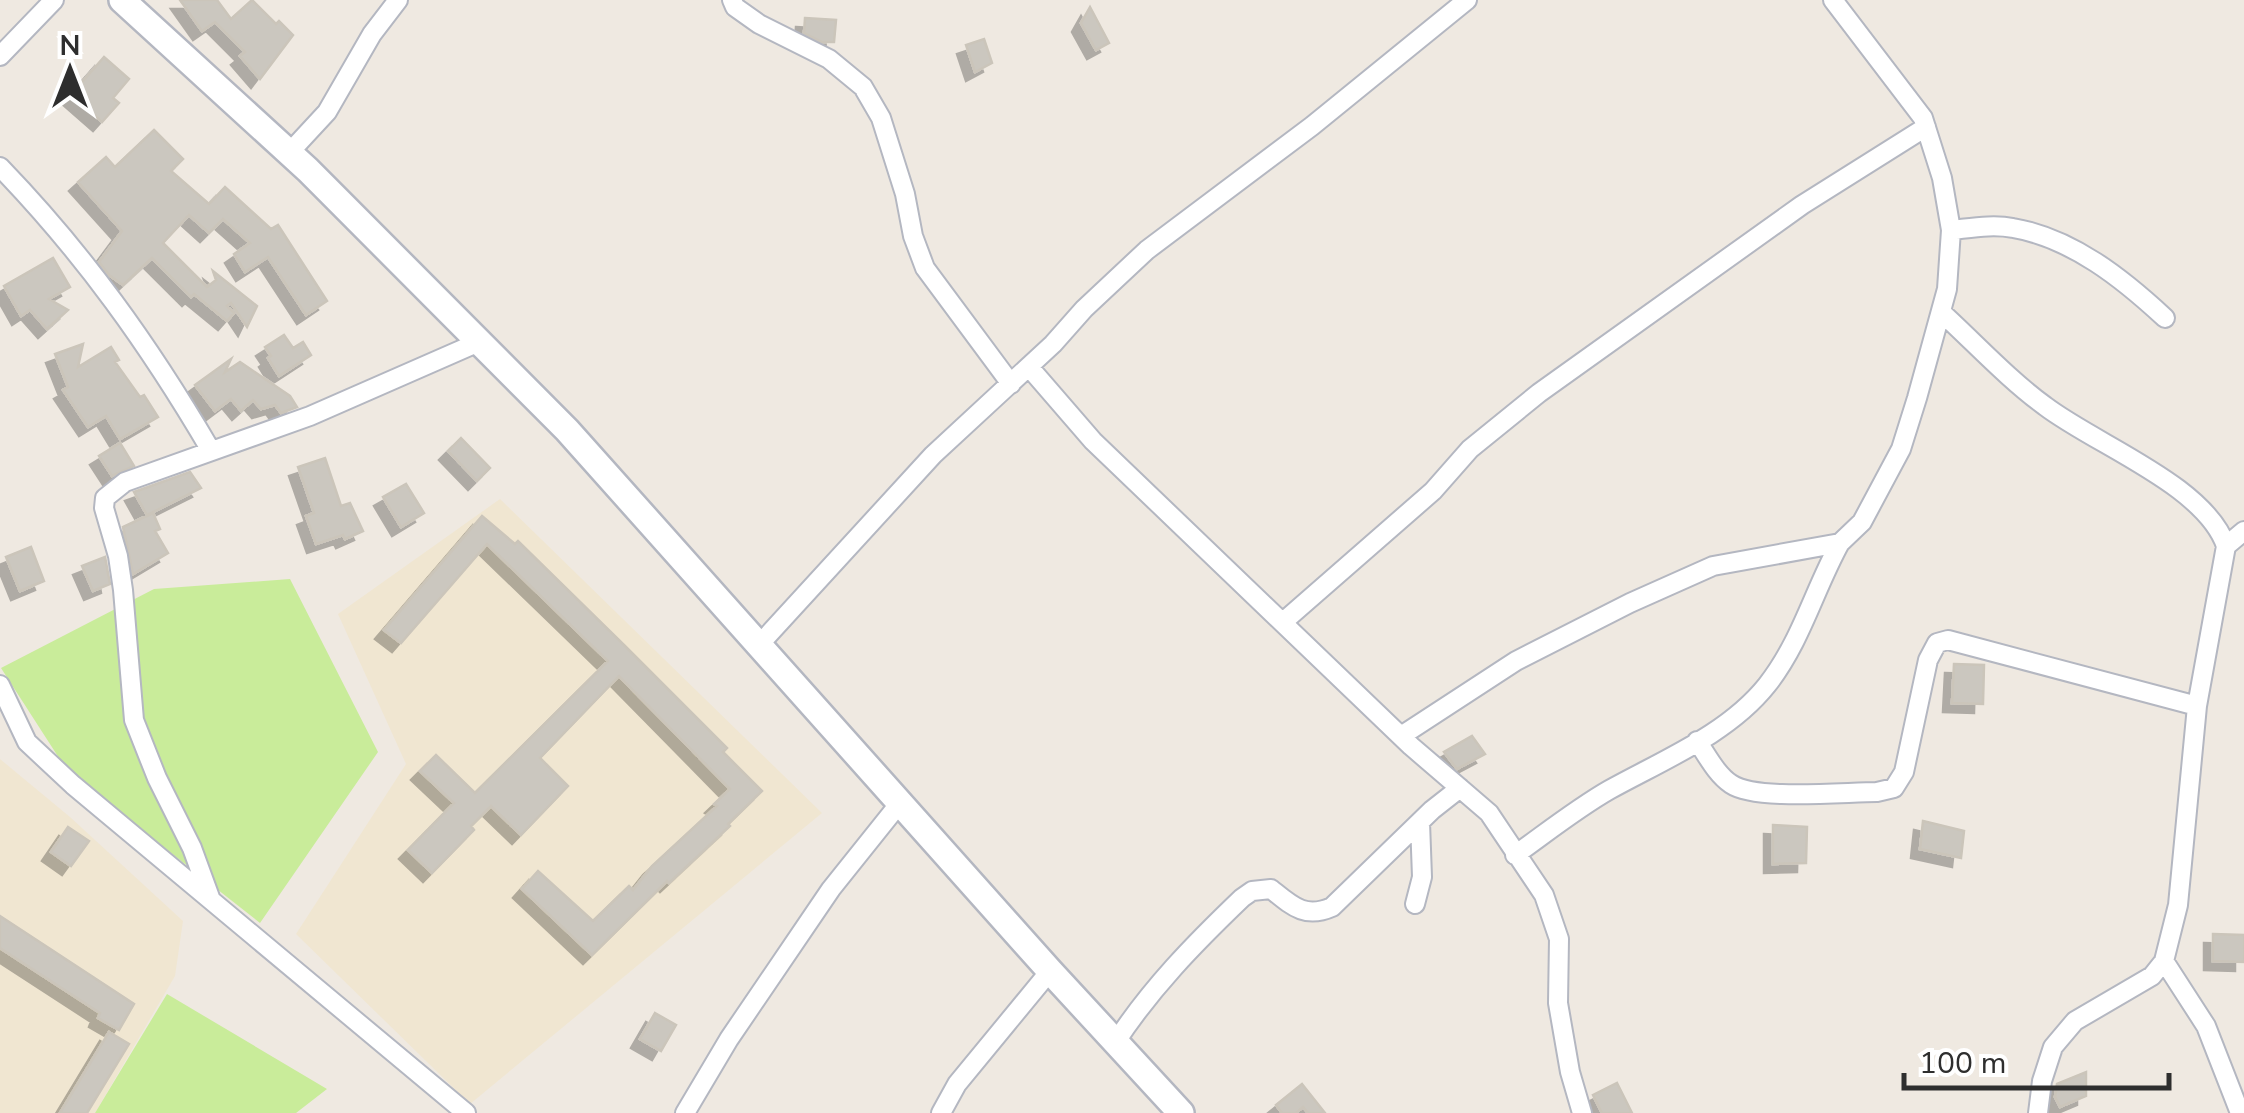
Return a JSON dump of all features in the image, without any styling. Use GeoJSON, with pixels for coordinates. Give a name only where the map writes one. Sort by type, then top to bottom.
{"type":"FeatureCollection","features":[{"type":"Feature","properties":{"kind":"main road"},"geometry":{"type":"LineString","coordinates":[[122,0],[289,153],[566,430],[1180,1113]]}},
{"type":"Feature","properties":{"kind":"street"},"geometry":{"type":"LineString","coordinates":[[0,56],[54,0]]}},
{"type":"Feature","properties":{"kind":"street"},"geometry":{"type":"LineString","coordinates":[[289,153],[327,112],[372,34],[398,0]]}},
{"type":"Feature","properties":{"kind":"street"},"geometry":{"type":"LineString","coordinates":[[732,0],[759,24],[830,59],[864,86],[882,118],[925,268],[1010,384]]}},
{"type":"Feature","properties":{"kind":"street"},"geometry":{"type":"LineString","coordinates":[[758,646],[933,455],[1147,250],[1312,126],[1467,0]]}},
{"type":"Feature","properties":{"kind":"street"},"geometry":{"type":"LineString","coordinates":[[1514,854],[1606,792],[1697,741],[1740,712],[1766,686],[1795,645],[1820,579],[1840,543],[1862,522],[1901,449],[1947,289],[1951,230],[1942,178],[1926,127],[1889,69],[1833,0]]}},
{"type":"Feature","properties":{"kind":"street"},"geometry":{"type":"LineString","coordinates":[[1284,622],[1433,491],[1470,449],[1539,393],[1802,206],[1926,127]]}},
{"type":"Feature","properties":{"kind":"street"},"geometry":{"type":"LineString","coordinates":[[0,167],[61,231],[115,302],[210,449]]}},
{"type":"Feature","properties":{"kind":"street"},"geometry":{"type":"LineString","coordinates":[[1951,230],[2012,228],[2039,235],[2087,256],[2132,286],[2166,318]]}},
{"type":"Feature","properties":{"kind":"street"},"geometry":{"type":"LineString","coordinates":[[1941,312],[2044,406],[2178,488],[2210,518],[2226,546],[2197,706],[2178,905],[2164,961],[2152,976],[2075,1021],[2053,1047],[2042,1081],[2038,1113]]}},
{"type":"Feature","properties":{"kind":"street"},"geometry":{"type":"LineString","coordinates":[[211,900],[134,720],[123,590],[105,498],[125,482],[310,416],[479,342]]}},
{"type":"Feature","properties":{"kind":"street"},"geometry":{"type":"LineString","coordinates":[[1028,367],[1093,441],[1401,736],[1488,814],[1544,895],[1559,939],[1558,1004],[1582,1113]]}},
{"type":"Feature","properties":{"kind":"street"},"geometry":{"type":"LineString","coordinates":[[2226,546],[2244,531]]}},
{"type":"Feature","properties":{"kind":"street"},"geometry":{"type":"LineString","coordinates":[[1401,736],[1516,661],[1712,566],[1840,543]]}},
{"type":"Feature","properties":{"kind":"street"},"geometry":{"type":"LineString","coordinates":[[1697,741],[1730,784],[1746,790],[1772,794],[1877,792],[1894,788],[1904,772],[1928,660],[1937,643],[1948,640],[2197,706]]}},
{"type":"Feature","properties":{"kind":"street"},"geometry":{"type":"LineString","coordinates":[[0,685],[28,742],[73,785],[450,1106],[466,1113]]}},
{"type":"Feature","properties":{"kind":"street"},"geometry":{"type":"LineString","coordinates":[[1115,1043],[1154,986],[1242,898],[1252,891],[1271,890],[1298,910],[1320,912],[1332,906],[1460,788]]}},
{"type":"Feature","properties":{"kind":"street"},"geometry":{"type":"LineString","coordinates":[[685,1113],[729,1039],[830,889],[899,804]]}},
{"type":"Feature","properties":{"kind":"street"},"geometry":{"type":"LineString","coordinates":[[1415,904],[1422,877],[1420,822]]}},
{"type":"Feature","properties":{"kind":"street"},"geometry":{"type":"LineString","coordinates":[[2164,961],[2206,1026],[2240,1113]]}},
{"type":"Feature","properties":{"kind":"street"},"geometry":{"type":"LineString","coordinates":[[941,1113],[957,1084],[1050,972]]}},
{"type":"Feature","properties":{"kind":"shaded area"},"geometry":{"type":"Polygon","coordinates":[[[500,499],[822,813],[470,1104],[296,934],[406,764],[338,614],[500,499]]]}},
{"type":"Feature","properties":{"kind":"shaded area"},"geometry":{"type":"Polygon","coordinates":[[[0,759],[183,921],[175,976],[95,1113],[0,1113],[0,759]]]}},
{"type":"Feature","properties":{"kind":"green space"},"geometry":{"type":"Polygon","coordinates":[[[290,579],[378,752],[260,923],[68,772],[1,668],[154,589],[290,579]]]}},
{"type":"Feature","properties":{"kind":"green space"},"geometry":{"type":"Polygon","coordinates":[[[167,994],[327,1089],[296,1113],[95,1113],[167,994]]]}},
{"type":"Feature","properties":{"kind":"building"},"geometry":{"type":"Polygon","coordinates":[[[180,0],[217,0],[231,19],[252,0],[293,35],[260,79],[240,56],[245,52],[215,22],[202,31],[180,0]]]}},
{"type":"Feature","properties":{"kind":"building"},"geometry":{"type":"Polygon","coordinates":[[[1090,7],[1109,43],[1096,50],[1081,23],[1090,7]]]}},
{"type":"Feature","properties":{"kind":"building"},"geometry":{"type":"Polygon","coordinates":[[[805,18],[836,20],[834,42],[822,42],[804,33],[805,18]]]}},
{"type":"Feature","properties":{"kind":"building"},"geometry":{"type":"Polygon","coordinates":[[[984,39],[992,63],[975,72],[966,45],[984,39]]]}},
{"type":"Feature","properties":{"kind":"building"},"geometry":{"type":"Polygon","coordinates":[[[104,57],[129,79],[113,98],[119,103],[102,122],[71,95],[104,57]]]}},
{"type":"Feature","properties":{"kind":"building"},"geometry":{"type":"Polygon","coordinates":[[[154,130],[183,159],[171,171],[209,204],[225,187],[271,229],[278,225],[327,301],[306,315],[268,257],[245,272],[234,254],[250,243],[223,219],[209,233],[189,215],[163,243],[207,287],[216,280],[213,271],[257,306],[247,327],[231,303],[227,306],[234,313],[227,321],[194,294],[191,297],[152,258],[123,285],[109,275],[99,262],[122,231],[78,182],[106,157],[115,167],[154,130]]]}},
{"type":"Feature","properties":{"kind":"building"},"geometry":{"type":"Polygon","coordinates":[[[53,258],[70,287],[49,299],[68,310],[47,329],[30,310],[21,316],[4,286],[53,258]]]}},
{"type":"Feature","properties":{"kind":"building"},"geometry":{"type":"Polygon","coordinates":[[[284,335],[293,348],[303,342],[311,355],[279,376],[265,347],[284,335]]]}},
{"type":"Feature","properties":{"kind":"building"},"geometry":{"type":"Polygon","coordinates":[[[83,344],[78,367],[111,347],[119,360],[115,362],[158,417],[120,439],[106,416],[88,427],[63,390],[68,387],[55,354],[83,344]]]}},
{"type":"Feature","properties":{"kind":"building"},"geometry":{"type":"Polygon","coordinates":[[[231,359],[225,372],[240,362],[290,396],[297,407],[281,413],[275,405],[261,409],[253,400],[241,411],[231,399],[215,411],[195,385],[231,359]]]}},
{"type":"Feature","properties":{"kind":"building"},"geometry":{"type":"Polygon","coordinates":[[[461,438],[490,468],[477,481],[448,451],[461,438]]]}},
{"type":"Feature","properties":{"kind":"building"},"geometry":{"type":"Polygon","coordinates":[[[120,443],[134,466],[112,476],[99,456],[120,443]]]}},
{"type":"Feature","properties":{"kind":"building"},"geometry":{"type":"Polygon","coordinates":[[[325,458],[341,506],[350,503],[363,531],[316,544],[306,516],[314,513],[298,467],[325,458]]]}},
{"type":"Feature","properties":{"kind":"building"},"geometry":{"type":"Polygon","coordinates":[[[190,472],[201,488],[147,515],[134,492],[190,472]]]}},
{"type":"Feature","properties":{"kind":"building"},"geometry":{"type":"Polygon","coordinates":[[[406,484],[424,513],[401,527],[383,497],[406,484]]]}},
{"type":"Feature","properties":{"kind":"building"},"geometry":{"type":"Polygon","coordinates":[[[153,513],[160,529],[155,531],[168,553],[133,574],[123,527],[153,513]]]}},
{"type":"Feature","properties":{"kind":"building"},"geometry":{"type":"Polygon","coordinates":[[[482,516],[515,544],[518,541],[624,645],[727,748],[723,752],[762,791],[592,955],[522,889],[538,871],[593,921],[629,886],[633,890],[730,789],[619,676],[540,758],[568,786],[521,835],[491,806],[471,826],[474,830],[432,873],[408,850],[454,803],[420,771],[436,755],[475,793],[608,661],[487,544],[401,643],[384,630],[482,516]]]}},
{"type":"Feature","properties":{"kind":"building"},"geometry":{"type":"Polygon","coordinates":[[[31,547],[44,581],[20,591],[6,557],[31,547]]]}},
{"type":"Feature","properties":{"kind":"building"},"geometry":{"type":"Polygon","coordinates":[[[105,557],[110,584],[93,591],[82,566],[105,557]]]}},
{"type":"Feature","properties":{"kind":"building"},"geometry":{"type":"Polygon","coordinates":[[[1954,664],[1984,665],[1983,704],[1952,703],[1954,664]]]}},
{"type":"Feature","properties":{"kind":"building"},"geometry":{"type":"Polygon","coordinates":[[[1472,736],[1485,754],[1457,769],[1444,752],[1472,736]]]}},
{"type":"Feature","properties":{"kind":"building"},"geometry":{"type":"Polygon","coordinates":[[[1923,821],[1964,831],[1961,858],[1920,849],[1923,821]]]}},
{"type":"Feature","properties":{"kind":"building"},"geometry":{"type":"Polygon","coordinates":[[[1773,825],[1807,827],[1806,863],[1773,864],[1773,825]]]}},
{"type":"Feature","properties":{"kind":"building"},"geometry":{"type":"Polygon","coordinates":[[[68,827],[89,841],[71,866],[51,852],[68,827]]]}},
{"type":"Feature","properties":{"kind":"building"},"geometry":{"type":"Polygon","coordinates":[[[0,916],[134,1004],[119,1030],[98,1018],[100,1013],[0,948],[0,916]]]}},
{"type":"Feature","properties":{"kind":"building"},"geometry":{"type":"Polygon","coordinates":[[[2213,934],[2244,935],[2244,962],[2213,961],[2213,934]]]}},
{"type":"Feature","properties":{"kind":"building"},"geometry":{"type":"Polygon","coordinates":[[[655,1013],[676,1025],[661,1051],[640,1039],[655,1013]]]}},
{"type":"Feature","properties":{"kind":"building"},"geometry":{"type":"Polygon","coordinates":[[[109,1032],[129,1044],[87,1113],[60,1113],[109,1032]]]}},
{"type":"Feature","properties":{"kind":"building"},"geometry":{"type":"Polygon","coordinates":[[[2086,1072],[2086,1096],[2060,1107],[2055,1097],[2057,1084],[2086,1072]]]}},
{"type":"Feature","properties":{"kind":"building"},"geometry":{"type":"Polygon","coordinates":[[[1617,1083],[1632,1113],[1602,1113],[1593,1095],[1617,1083]]]}},
{"type":"Feature","properties":{"kind":"building"},"geometry":{"type":"Polygon","coordinates":[[[1302,1084],[1325,1113],[1308,1113],[1303,1107],[1296,1113],[1282,1113],[1276,1105],[1302,1084]]]}}]}
